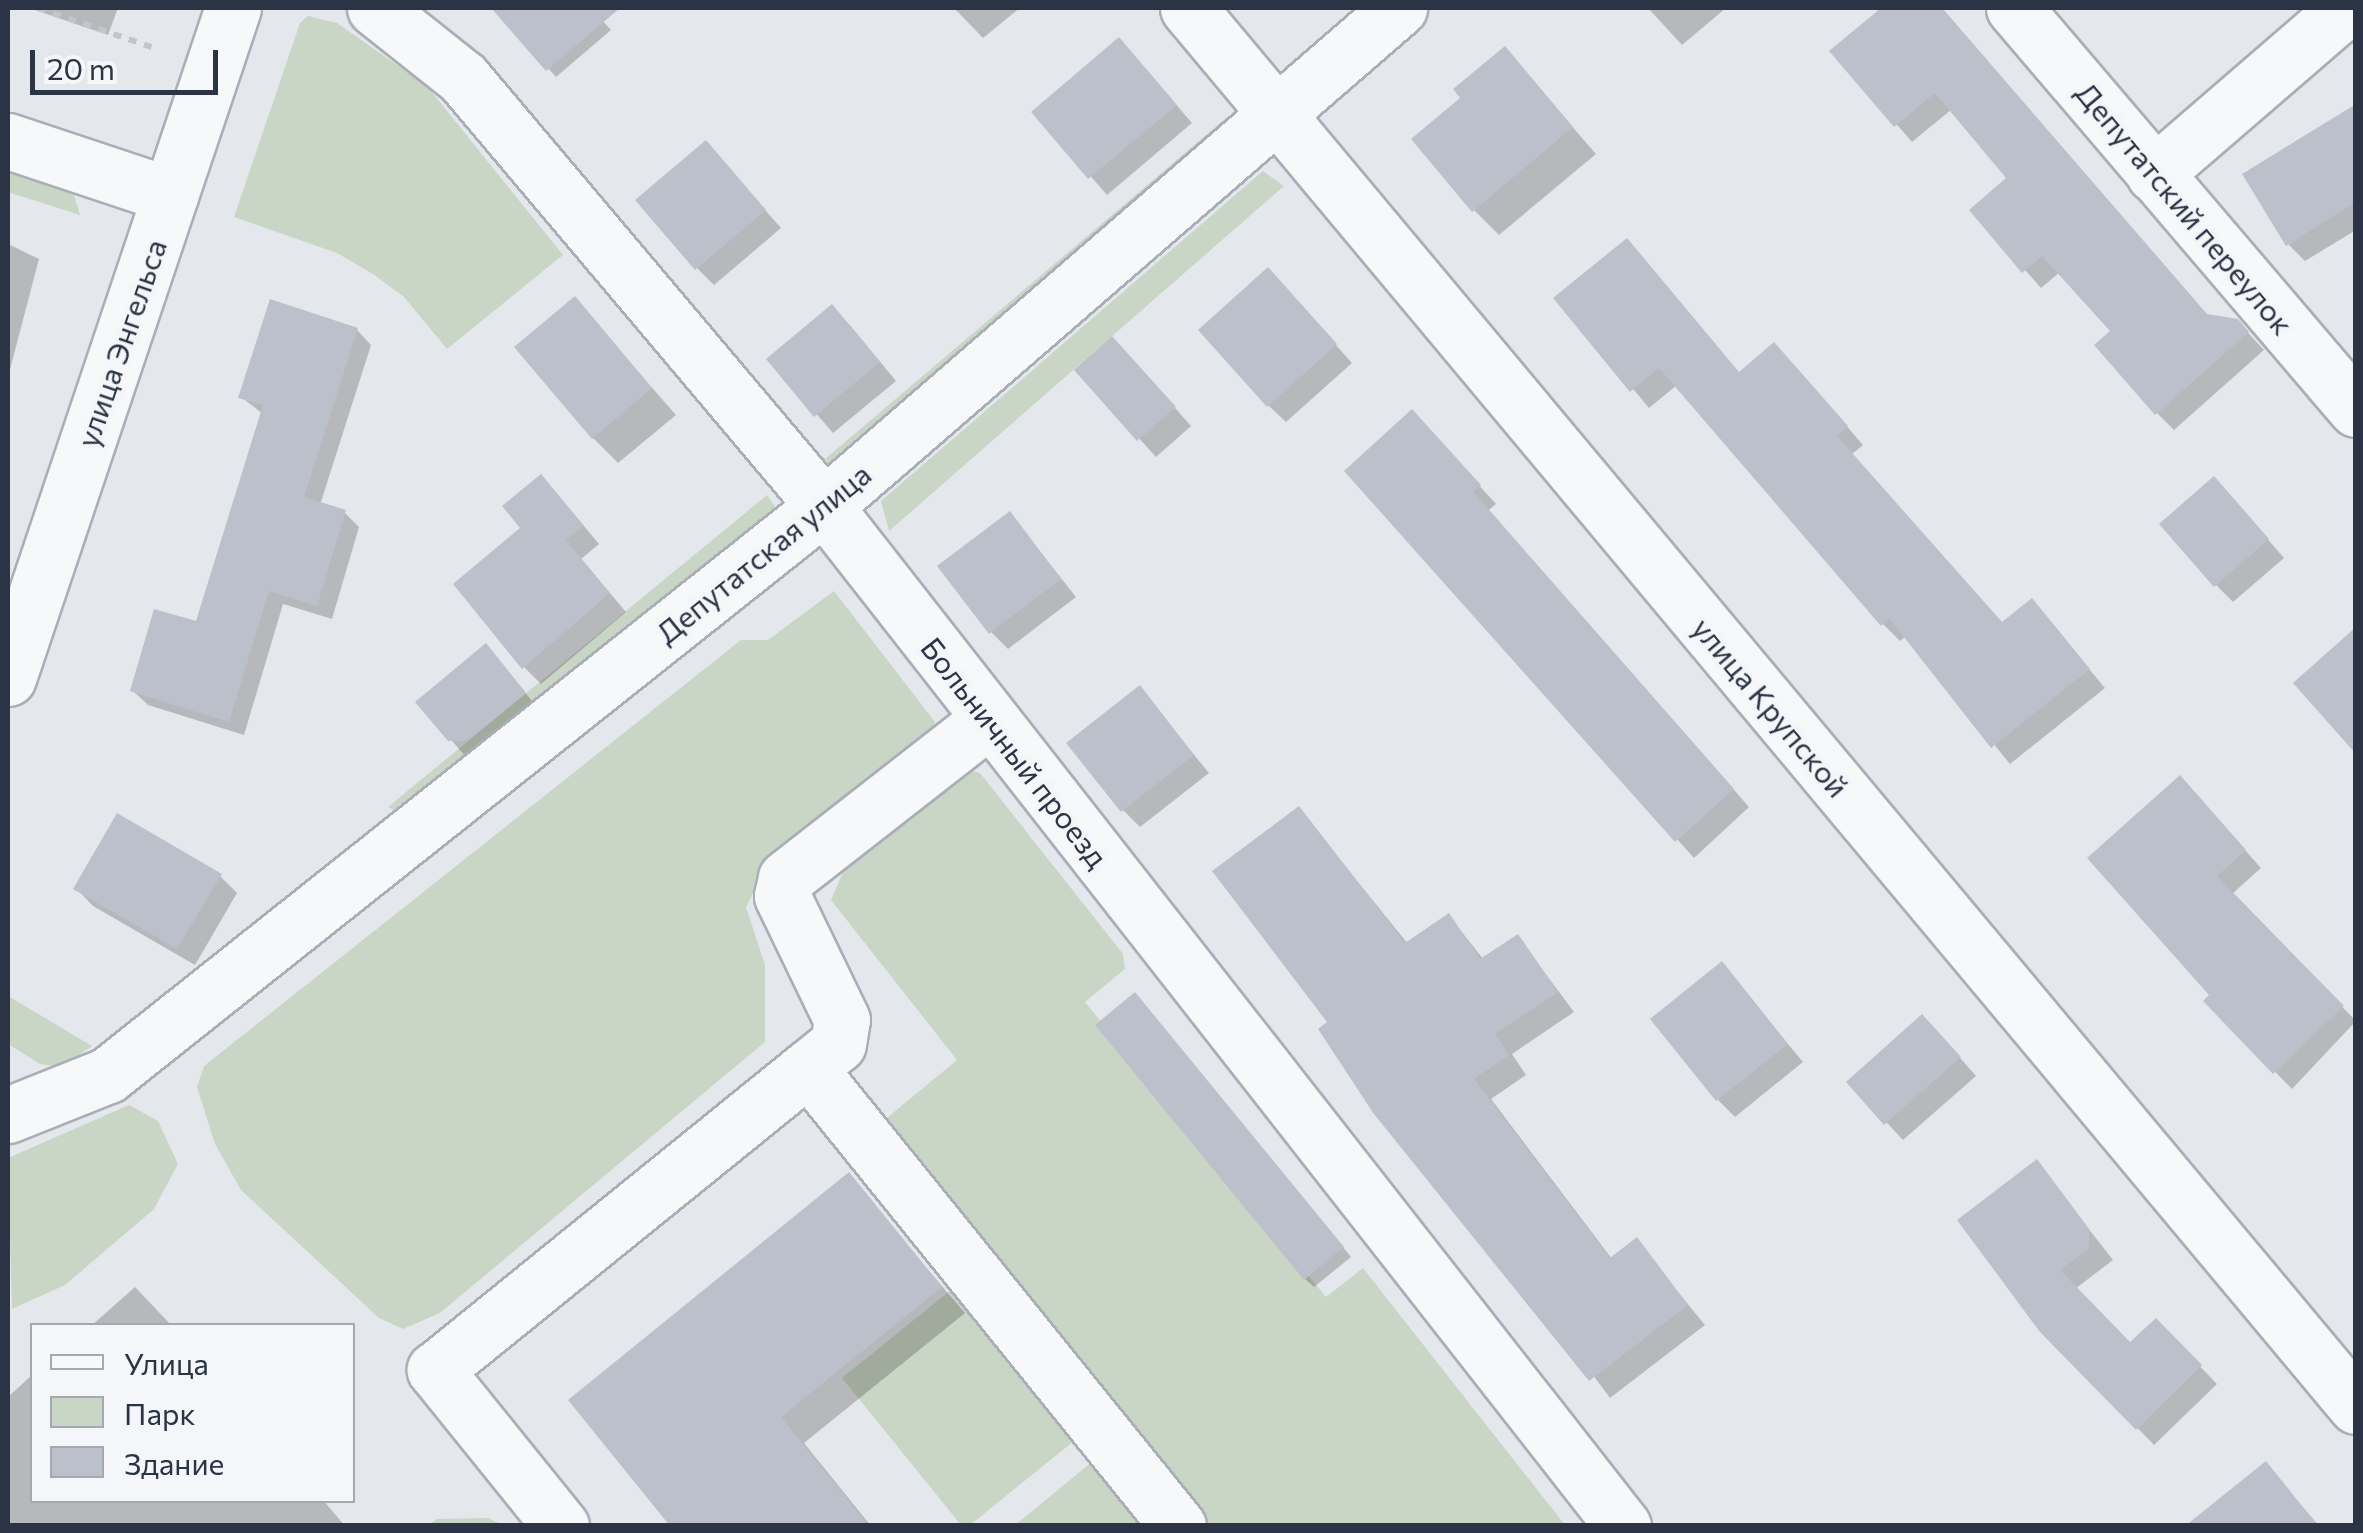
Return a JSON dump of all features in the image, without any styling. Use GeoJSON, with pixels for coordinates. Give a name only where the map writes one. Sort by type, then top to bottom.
{"type":"FeatureCollection","features":[{"type":"Feature","properties":{"kind":"street","name":"улица Энгельса"},"geometry":{"type":"LineString","coordinates":[[8,678],[233,8]]}},
{"type":"Feature","properties":{"kind":"street","name":"Больничный проезд"},"geometry":{"type":"LineString","coordinates":[[375,8],[463,78],[824,506],[1623,1526]]}},
{"type":"Feature","properties":{"kind":"street","name":"улица Крупской"},"geometry":{"type":"LineString","coordinates":[[1188,8],[2356,1406]]}},
{"type":"Feature","properties":{"kind":"street","name":"Депутатская улица"},"geometry":{"type":"LineString","coordinates":[[8,1115],[108,1075],[824,506],[1399,8]]}},
{"type":"Feature","properties":{"kind":"street","name":"Депутатский переулок"},"geometry":{"type":"LineString","coordinates":[[2014,8],[2356,409]]}},
{"type":"Feature","properties":{"kind":"street"},"geometry":{"type":"LineString","coordinates":[[2154,174],[2346,8]]}},
{"type":"Feature","properties":{"kind":"street"},"geometry":{"type":"LineString","coordinates":[[8,141],[170,194]]}},
{"type":"Feature","properties":{"kind":"street"},"geometry":{"type":"LineString","coordinates":[[561,1526],[435,1370],[838,1044],[842,1020],[782,896],[786,878],[988,720]]}},
{"type":"Feature","properties":{"kind":"street"},"geometry":{"type":"LineString","coordinates":[[808,1068],[1178,1526]]}},
{"type":"Feature","properties":{"kind":"path"},"geometry":{"type":"LineString","coordinates":[[38,8],[168,53]]}},
{"type":"Feature","properties":{"kind":"green space"},"geometry":{"type":"Polygon","coordinates":[[[308,16],[337,23],[427,86],[563,255],[447,349],[404,297],[373,274],[337,253],[234,217],[300,23],[308,16]]]}},
{"type":"Feature","properties":{"kind":"green space"},"geometry":{"type":"Polygon","coordinates":[[[1226,118],[1229,123],[835,465],[829,464],[825,459],[1226,118]]]}},
{"type":"Feature","properties":{"kind":"green space"},"geometry":{"type":"Polygon","coordinates":[[[8,169],[62,187],[74,195],[80,215],[8,192],[8,169]]]}},
{"type":"Feature","properties":{"kind":"green space"},"geometry":{"type":"Polygon","coordinates":[[[1263,171],[1284,186],[889,531],[881,501],[1263,171]]]}},
{"type":"Feature","properties":{"kind":"green space"},"geometry":{"type":"Polygon","coordinates":[[[767,495],[778,511],[399,813],[388,807],[767,495]]]}},
{"type":"Feature","properties":{"kind":"green space"},"geometry":{"type":"Polygon","coordinates":[[[834,591],[935,722],[932,732],[764,873],[746,907],[765,965],[765,1042],[440,1313],[403,1329],[379,1318],[241,1190],[215,1144],[197,1087],[204,1066],[741,640],[768,640],[834,591]]]}},
{"type":"Feature","properties":{"kind":"green space"},"geometry":{"type":"Polygon","coordinates":[[[971,770],[980,773],[1123,954],[1125,969],[1085,1002],[1326,1297],[1363,1268],[1565,1525],[1209,1525],[882,1122],[957,1060],[831,900],[843,872],[971,770]]]}},
{"type":"Feature","properties":{"kind":"green space"},"geometry":{"type":"Polygon","coordinates":[[[8,996],[92,1046],[61,1067],[40,1064],[8,1044],[8,996]]]}},
{"type":"Feature","properties":{"kind":"green space"},"geometry":{"type":"Polygon","coordinates":[[[129,1105],[158,1121],[178,1164],[154,1209],[65,1285],[12,1309],[8,1158],[129,1105]]]}},
{"type":"Feature","properties":{"kind":"green space"},"geometry":{"type":"Polygon","coordinates":[[[952,1289],[1074,1441],[970,1525],[961,1525],[842,1378],[952,1289]]]}},
{"type":"Feature","properties":{"kind":"green space"},"geometry":{"type":"Polygon","coordinates":[[[1092,1462],[1143,1526],[1014,1526],[1092,1462]]]}},
{"type":"Feature","properties":{"kind":"green space"},"geometry":{"type":"Polygon","coordinates":[[[488,1518],[503,1525],[428,1525],[437,1519],[488,1518]]]}},
{"type":"Feature","properties":{"kind":"building"},"geometry":{"type":"Polygon","coordinates":[[[491,8],[620,8],[546,71],[491,8]]]}},
{"type":"Feature","properties":{"kind":"building"},"geometry":{"type":"Polygon","coordinates":[[[1881,8],[1942,8],[2207,314],[2238,319],[2249,332],[2155,415],[2094,345],[2110,331],[2042,256],[2022,273],[1969,210],[2006,178],[1935,93],[1894,127],[1829,51],[1881,8]]]}},
{"type":"Feature","properties":{"kind":"building"},"geometry":{"type":"Polygon","coordinates":[[[1119,37],[1177,105],[1088,179],[1031,112],[1119,37]]]}},
{"type":"Feature","properties":{"kind":"building"},"geometry":{"type":"Polygon","coordinates":[[[1505,46],[1573,127],[1472,212],[1411,139],[1460,98],[1453,89],[1505,46]]]}},
{"type":"Feature","properties":{"kind":"building"},"geometry":{"type":"Polygon","coordinates":[[[2356,104],[2356,202],[2286,246],[2242,174],[2356,104]]]}},
{"type":"Feature","properties":{"kind":"building"},"geometry":{"type":"Polygon","coordinates":[[[706,140],[766,210],[695,270],[635,200],[706,140]]]}},
{"type":"Feature","properties":{"kind":"building"},"geometry":{"type":"Polygon","coordinates":[[[1627,238],[1739,372],[1774,342],[1848,426],[1837,436],[2002,622],[2032,598],[2090,669],[1991,748],[1889,618],[1881,626],[1659,368],[1630,392],[1553,298],[1627,238]]]}},
{"type":"Feature","properties":{"kind":"building"},"geometry":{"type":"Polygon","coordinates":[[[1268,267],[1337,344],[1267,407],[1198,330],[1268,267]]]}},
{"type":"Feature","properties":{"kind":"building"},"geometry":{"type":"Polygon","coordinates":[[[575,296],[652,388],[592,439],[514,347],[575,296]]]}},
{"type":"Feature","properties":{"kind":"building"},"geometry":{"type":"Polygon","coordinates":[[[270,299],[358,328],[304,497],[346,510],[317,606],[269,591],[229,722],[130,691],[154,609],[196,621],[263,405],[238,398],[270,299]]]}},
{"type":"Feature","properties":{"kind":"building"},"geometry":{"type":"Polygon","coordinates":[[[832,304],[880,362],[814,417],[766,359],[832,304]]]}},
{"type":"Feature","properties":{"kind":"building"},"geometry":{"type":"Polygon","coordinates":[[[1112,336],[1176,407],[1137,441],[1074,370],[1112,336]]]}},
{"type":"Feature","properties":{"kind":"building"},"geometry":{"type":"Polygon","coordinates":[[[1412,409],[1481,485],[1473,492],[1734,789],[1675,842],[1344,471],[1412,409]]]}},
{"type":"Feature","properties":{"kind":"building"},"geometry":{"type":"Polygon","coordinates":[[[541,474],[584,526],[566,540],[610,593],[522,669],[453,584],[520,528],[502,506],[541,474]]]}},
{"type":"Feature","properties":{"kind":"building"},"geometry":{"type":"Polygon","coordinates":[[[2214,476],[2269,539],[2214,587],[2159,524],[2214,476]]]}},
{"type":"Feature","properties":{"kind":"building"},"geometry":{"type":"Polygon","coordinates":[[[1010,511],[1061,579],[989,634],[937,566],[1010,511]]]}},
{"type":"Feature","properties":{"kind":"building"},"geometry":{"type":"Polygon","coordinates":[[[2356,627],[2356,754],[2293,683],[2356,627]]]}},
{"type":"Feature","properties":{"kind":"building"},"geometry":{"type":"Polygon","coordinates":[[[486,643],[526,693],[467,741],[448,741],[415,702],[486,643]]]}},
{"type":"Feature","properties":{"kind":"building"},"geometry":{"type":"Polygon","coordinates":[[[1140,685],[1194,755],[1121,812],[1066,743],[1140,685]]]}},
{"type":"Feature","properties":{"kind":"building"},"geometry":{"type":"Polygon","coordinates":[[[2180,775],[2246,850],[2217,876],[2344,1006],[2273,1074],[2203,1001],[2209,995],[2087,858],[2180,775]]]}},
{"type":"Feature","properties":{"kind":"building"},"geometry":{"type":"Polygon","coordinates":[[[1299,806],[1405,943],[1449,913],[1480,959],[1518,934],[1558,992],[1495,1034],[1509,1055],[1474,1079],[1610,1258],[1637,1237],[1688,1305],[1589,1381],[1374,1114],[1318,1029],[1327,1022],[1212,871],[1299,806]]]}},
{"type":"Feature","properties":{"kind":"building"},"geometry":{"type":"Polygon","coordinates":[[[117,813],[222,874],[177,949],[73,889],[117,813]]]}},
{"type":"Feature","properties":{"kind":"building"},"geometry":{"type":"Polygon","coordinates":[[[1722,961],[1788,1044],[1716,1101],[1650,1019],[1722,961]]]}},
{"type":"Feature","properties":{"kind":"building"},"geometry":{"type":"Polygon","coordinates":[[[1135,992],[1344,1247],[1304,1280],[1095,1025],[1135,992]]]}},
{"type":"Feature","properties":{"kind":"building"},"geometry":{"type":"Polygon","coordinates":[[[1922,1014],[1961,1057],[1884,1125],[1846,1082],[1922,1014]]]}},
{"type":"Feature","properties":{"kind":"building"},"geometry":{"type":"Polygon","coordinates":[[[2037,1159],[2089,1229],[2089,1249],[2060,1270],[2130,1342],[2156,1318],[2202,1365],[2136,1430],[2040,1332],[1957,1220],[2037,1159]]]}},
{"type":"Feature","properties":{"kind":"building"},"geometry":{"type":"Polygon","coordinates":[[[849,1172],[942,1287],[781,1417],[869,1526],[670,1526],[568,1400],[849,1172]]]}},
{"type":"Feature","properties":{"kind":"building"},"geometry":{"type":"Polygon","coordinates":[[[2266,1461],[2318,1526],[2185,1526],[2266,1461]]]}}]}
